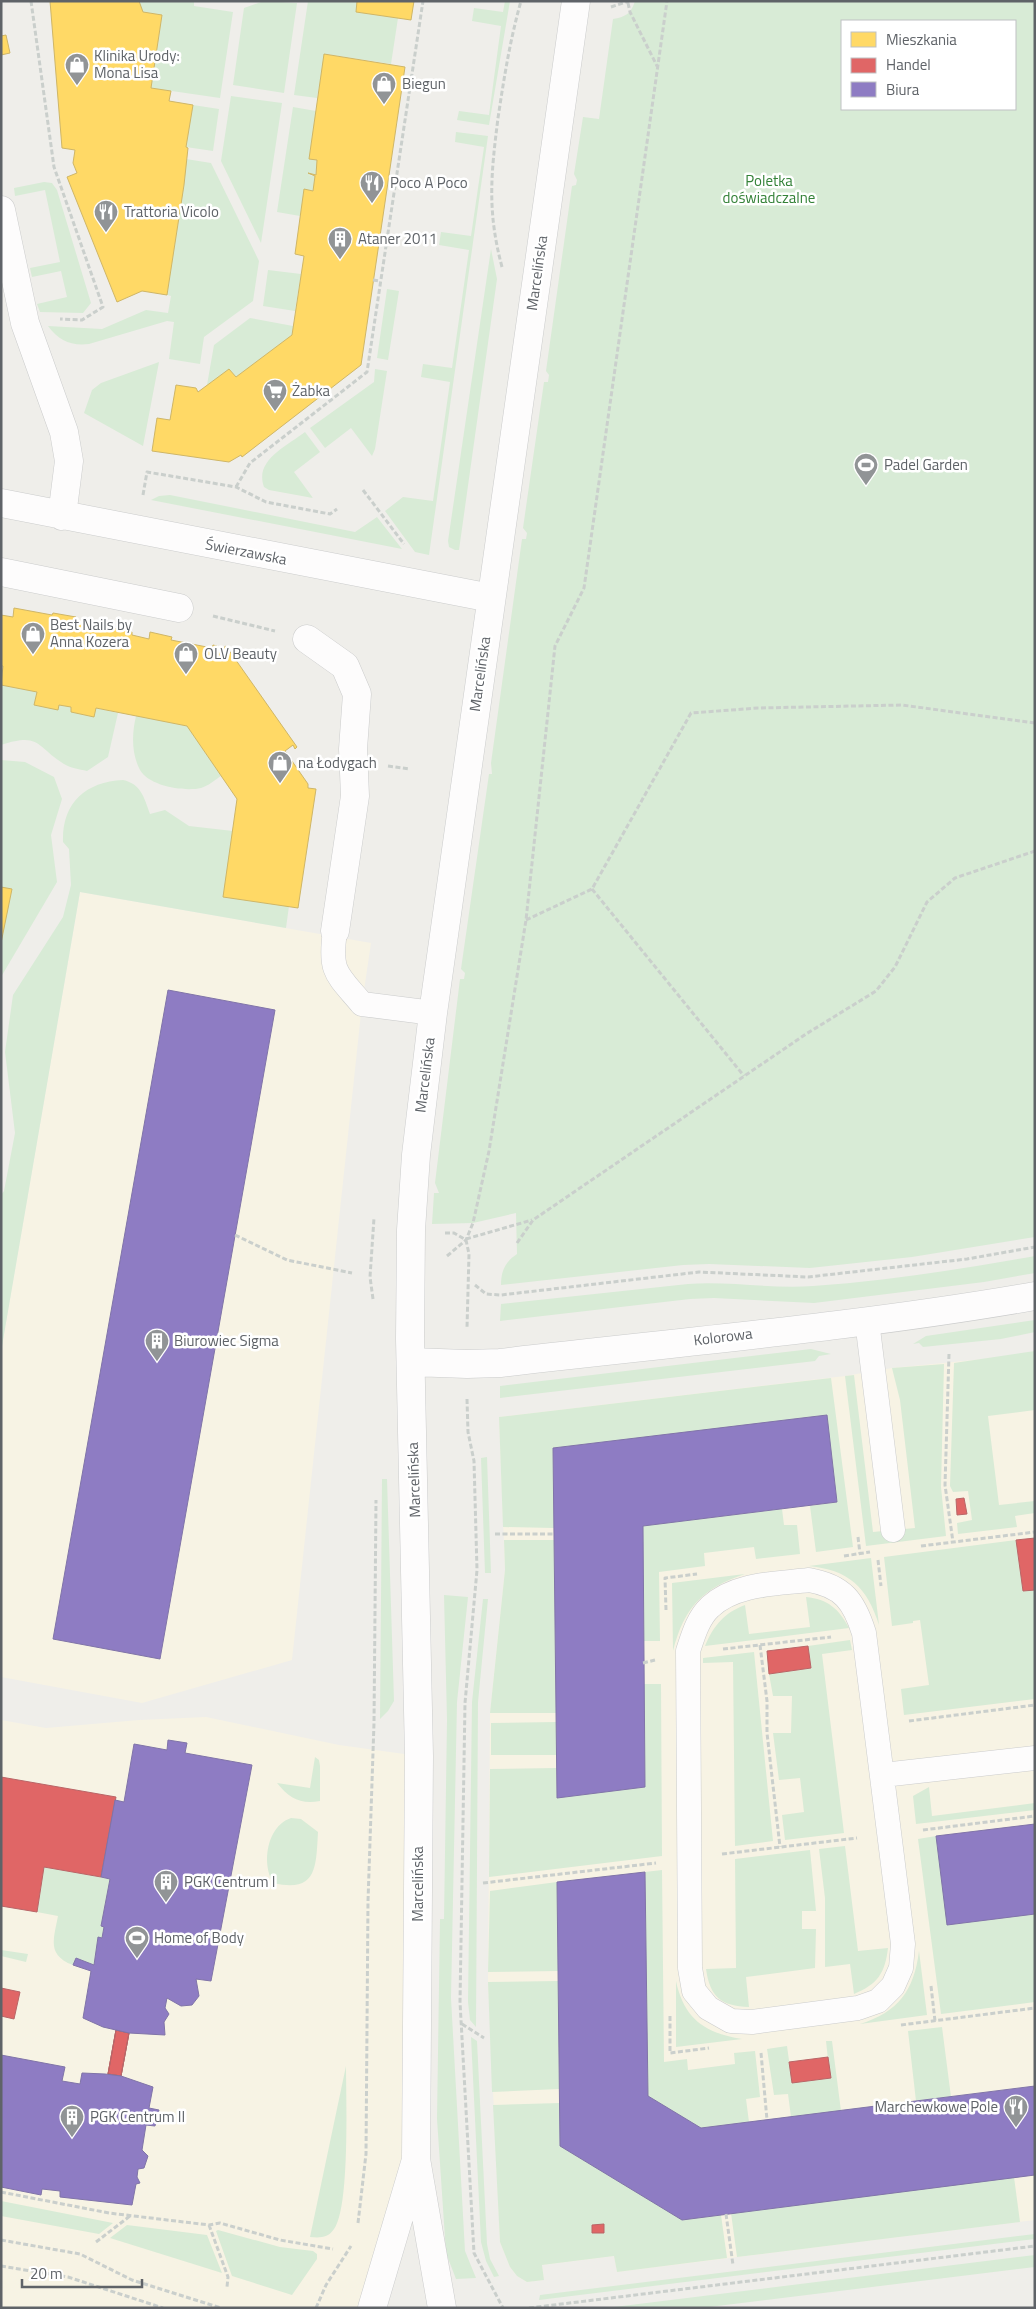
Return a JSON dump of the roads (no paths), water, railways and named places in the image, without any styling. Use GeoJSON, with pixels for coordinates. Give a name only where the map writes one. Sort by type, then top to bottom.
{"type":"FeatureCollection","features":[{"type":"Feature","properties":{"kind":"street","name":"Marcelińska"},"geometry":{"type":"LineString","coordinates":[[442,2308],[416,2159],[419,1747],[411,1362],[411,1219],[416,1155],[433,1013],[576,1]]}},
{"type":"Feature","properties":{"kind":"street"},"geometry":{"type":"LineString","coordinates":[[1,210],[25,323],[64,432],[69,461],[62,516]]}},
{"type":"Feature","properties":{"kind":"street","name":"Świerzawska"},"geometry":{"type":"LineString","coordinates":[[1,503],[491,598]]}},
{"type":"Feature","properties":{"kind":"street"},"geometry":{"type":"LineString","coordinates":[[1,572],[179,608]]}},
{"type":"Feature","properties":{"kind":"street"},"geometry":{"type":"LineString","coordinates":[[307,639],[345,666],[357,694],[353,749],[355,796],[335,931]]}},
{"type":"Feature","properties":{"kind":"street","name":"Kolorowa"},"geometry":{"type":"LineString","coordinates":[[411,1362],[500,1363],[974,1307],[1035,1296]]}},
{"type":"Feature","properties":{"kind":"street","name":"Marcelińska"},"geometry":{"type":"LineString","coordinates":[[372,2308],[416,2159]]}},
{"type":"Feature","properties":{"kind":"lane"},"geometry":{"type":"LineString","coordinates":[[335,931],[332,951],[335,973],[362,1004],[433,1013]]}},
{"type":"Feature","properties":{"kind":"lane"},"geometry":{"type":"LineString","coordinates":[[867,1320],[893,1530]]}},
{"type":"Feature","properties":{"kind":"lane"},"geometry":{"type":"LineString","coordinates":[[809,1580],[827,1583],[843,1593],[857,1611],[864,1633],[883,1775],[904,1944],[901,1968],[893,1986],[878,2001],[858,2008],[752,2022],[731,2021],[708,2008],[694,1991],[690,1968],[688,1654],[696,1627],[709,1608],[721,1598],[739,1590],[809,1580]]}},
{"type":"Feature","properties":{"kind":"lane"},"geometry":{"type":"LineString","coordinates":[[883,1775],[1035,1758]]}},
{"type":"Feature","properties":{"kind":"place","name":"Klinika Urody: Mona Lisa"},"geometry":{"type":"Point","coordinates":[77,86]}},
{"type":"Feature","properties":{"kind":"place","name":"Biegun"},"geometry":{"type":"Point","coordinates":[384,105]}},
{"type":"Feature","properties":{"kind":"place","name":"Poco A Poco"},"geometry":{"type":"Point","coordinates":[372,204]}},
{"type":"Feature","properties":{"kind":"place","name":"Trattoria Vicolo"},"geometry":{"type":"Point","coordinates":[106,233]}},
{"type":"Feature","properties":{"kind":"place","name":"Ataner 2011"},"geometry":{"type":"Point","coordinates":[340,260]}},
{"type":"Feature","properties":{"kind":"place","name":"Żabka"},"geometry":{"type":"Point","coordinates":[275,412]}},
{"type":"Feature","properties":{"kind":"place","name":"Padel Garden"},"geometry":{"type":"Point","coordinates":[866,486]}},
{"type":"Feature","properties":{"kind":"place","name":"Best Nails by Anna Kozera"},"geometry":{"type":"Point","coordinates":[33,655]}},
{"type":"Feature","properties":{"kind":"place","name":"OLV Beauty"},"geometry":{"type":"Point","coordinates":[186,675]}},
{"type":"Feature","properties":{"kind":"place","name":"na Łodygach"},"geometry":{"type":"Point","coordinates":[280,784]}},
{"type":"Feature","properties":{"kind":"place","name":"Biurowiec Sigma"},"geometry":{"type":"Point","coordinates":[157,1362]}},
{"type":"Feature","properties":{"kind":"place","name":"PGK Centrum I"},"geometry":{"type":"Point","coordinates":[166,1903]}},
{"type":"Feature","properties":{"kind":"place","name":"Home of Body"},"geometry":{"type":"Point","coordinates":[137,1959]}},
{"type":"Feature","properties":{"kind":"place","name":"Marchewkowe Pole"},"geometry":{"type":"Point","coordinates":[1016,2128]}},
{"type":"Feature","properties":{"kind":"place","name":"PGK Centrum II"},"geometry":{"type":"Point","coordinates":[72,2138]}},
{"type":"Feature","properties":{"kind":"park label","name":"Poletka doświadczalne"},"geometry":{"type":"Point","coordinates":[769,190]}}]}
